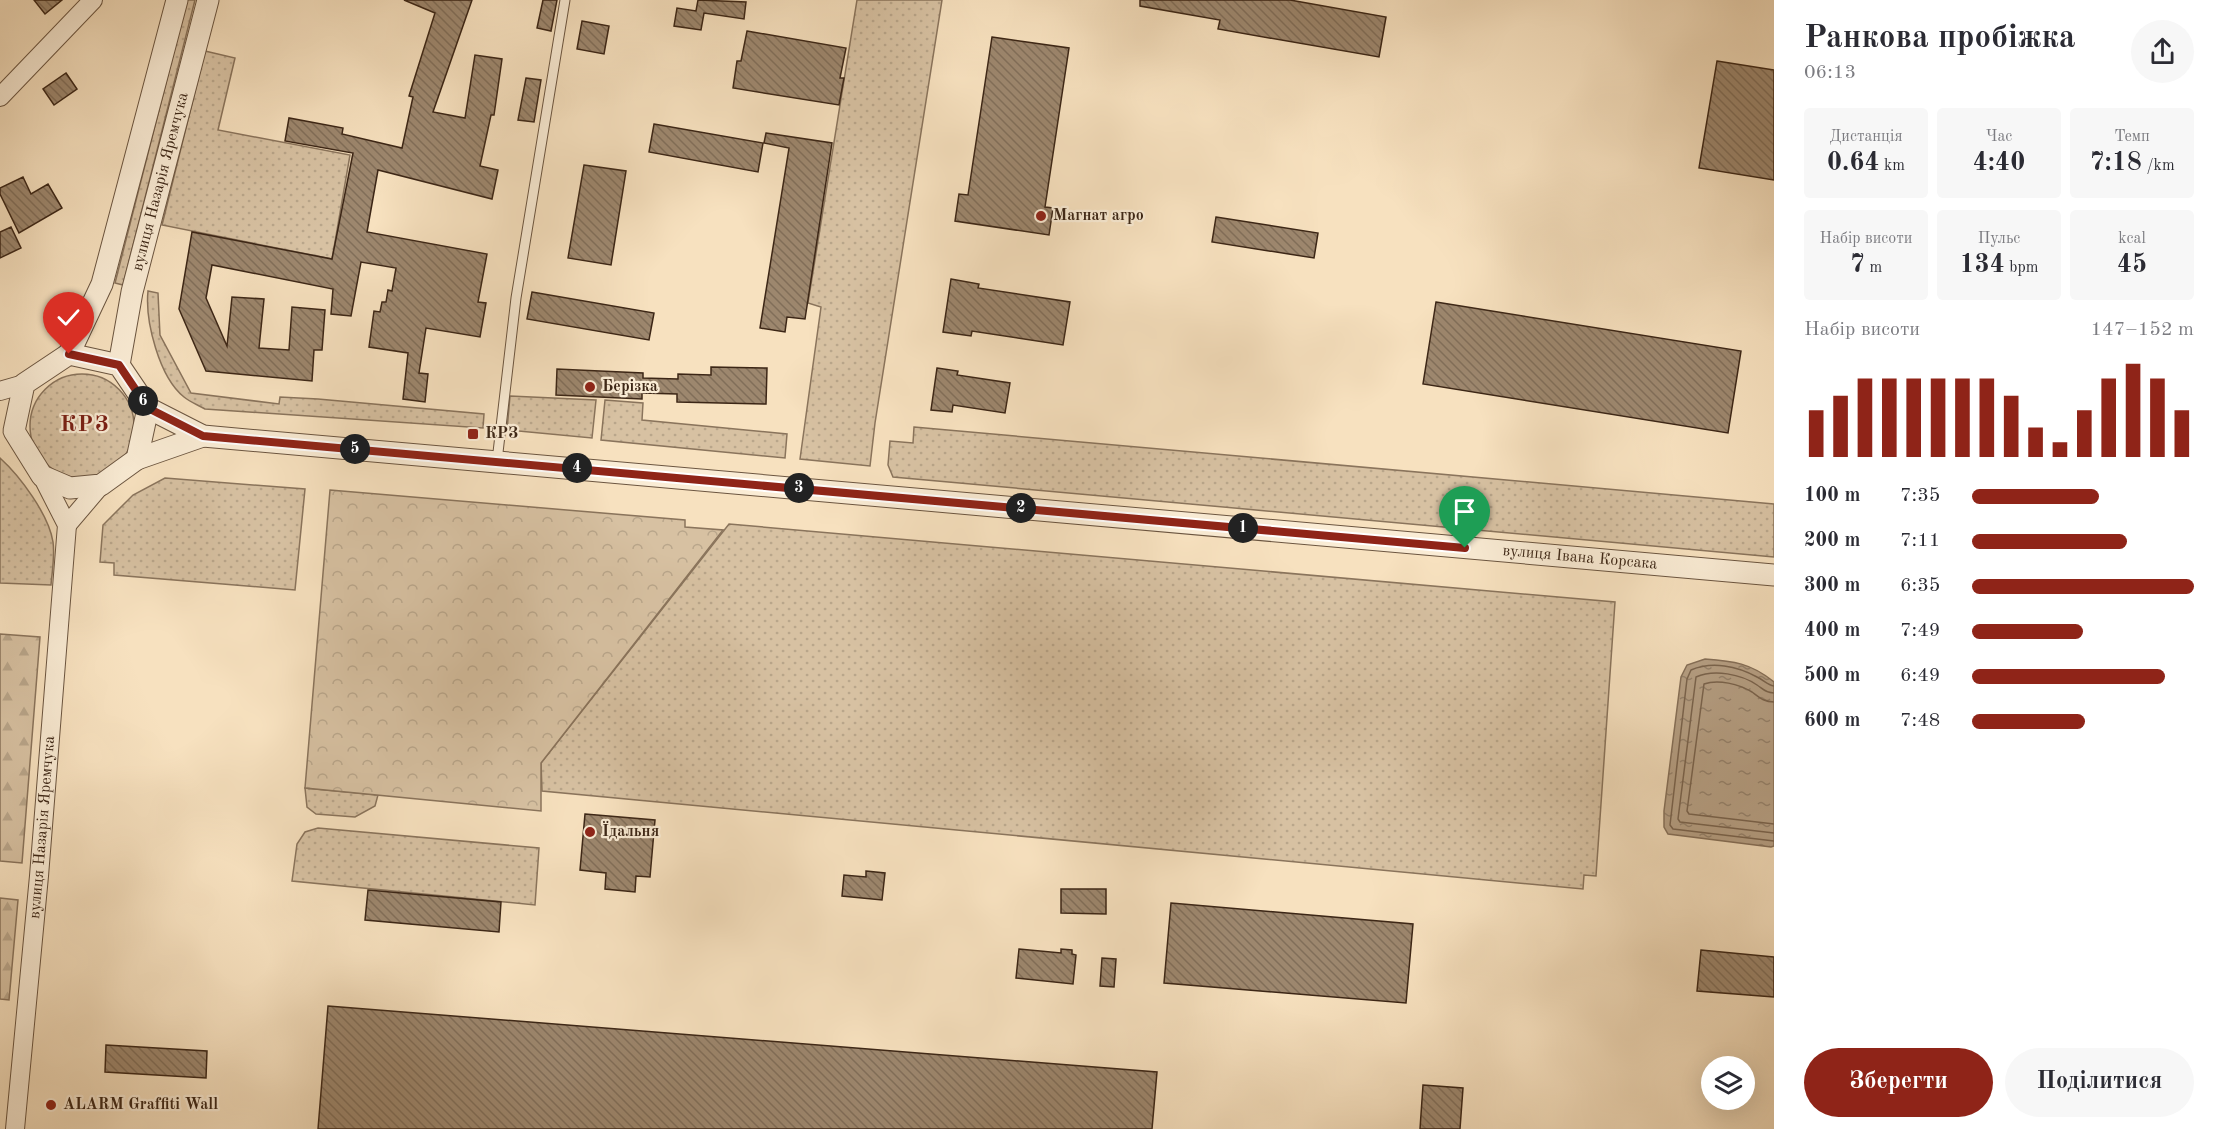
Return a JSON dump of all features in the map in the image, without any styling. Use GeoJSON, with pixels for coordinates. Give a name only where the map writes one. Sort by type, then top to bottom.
{"type":"FeatureCollection","features":[{"type":"Feature","properties":{"kind":"street"},"geometry":{"type":"LineString","coordinates":[[0,97],[93,0]]}},
{"type":"Feature","properties":{"kind":"street","name":"вулиця Назарія Яремчука"},"geometry":{"type":"LineString","coordinates":[[69,354],[102,284],[177,0]]}},
{"type":"Feature","properties":{"kind":"street","name":"вулиця Назарія Яремчука"},"geometry":{"type":"LineString","coordinates":[[119,365],[132,292],[208,0]]}},
{"type":"Feature","properties":{"kind":"street"},"geometry":{"type":"LineString","coordinates":[[0,391],[24,384],[69,354],[119,365],[148,408],[203,436]]}},
{"type":"Feature","properties":{"kind":"street"},"geometry":{"type":"LineString","coordinates":[[24,384],[7,429],[42,476],[68,525],[101,485],[137,459],[203,436]]}},
{"type":"Feature","properties":{"kind":"street"},"geometry":{"type":"LineString","coordinates":[[137,459],[148,408]]}},
{"type":"Feature","properties":{"kind":"street","name":"вулиця Івана Корсака"},"geometry":{"type":"LineString","coordinates":[[203,436],[1774,575]]}},
{"type":"Feature","properties":{"kind":"street"},"geometry":{"type":"LineString","coordinates":[[42,476],[70,488],[101,485]]}},
{"type":"Feature","properties":{"kind":"street","name":"вулиця Назарія Яремчука"},"geometry":{"type":"LineString","coordinates":[[15,1129],[40,865],[68,525]]}},
{"type":"Feature","properties":{"kind":"lane"},"geometry":{"type":"LineString","coordinates":[[497,461],[516,298],[565,0]]}},
{"type":"Feature","properties":{"kind":"green space"},"geometry":{"type":"Polygon","coordinates":[[[187,0],[195,0],[123,285],[115,283],[187,0]]]}},
{"type":"Feature","properties":{"kind":"green space"},"geometry":{"type":"Polygon","coordinates":[[[857,0],[942,0],[870,466],[800,459],[821,307],[808,303],[857,0]]]}},
{"type":"Feature","properties":{"kind":"green space"},"geometry":{"type":"Polygon","coordinates":[[[205,51],[235,58],[218,130],[350,155],[332,259],[162,225],[205,51]]]}},
{"type":"Feature","properties":{"kind":"green space"},"geometry":{"type":"Polygon","coordinates":[[[148,291],[158,293],[160,335],[191,393],[279,404],[280,397],[484,414],[483,428],[205,409],[184,397],[167,376],[151,332],[148,291]]]}},
{"type":"Feature","properties":{"kind":"green space"},"geometry":{"type":"Polygon","coordinates":[[[82,374],[102,378],[119,389],[130,406],[134,426],[130,446],[119,463],[102,474],[82,478],[62,474],[45,463],[34,446],[30,426],[34,406],[45,389],[62,378],[82,374]]]}},
{"type":"Feature","properties":{"kind":"green space"},"geometry":{"type":"Polygon","coordinates":[[[510,396],[596,400],[592,438],[507,430],[510,396]]]}},
{"type":"Feature","properties":{"kind":"green space"},"geometry":{"type":"Polygon","coordinates":[[[605,400],[643,403],[642,420],[787,434],[785,458],[601,440],[605,400]]]}},
{"type":"Feature","properties":{"kind":"green space"},"geometry":{"type":"Polygon","coordinates":[[[914,427],[1774,504],[1774,557],[893,477],[888,465],[890,441],[913,443],[914,427]]]}},
{"type":"Feature","properties":{"kind":"green space"},"geometry":{"type":"Polygon","coordinates":[[[0,458],[25,485],[46,520],[54,547],[51,585],[0,583],[0,458]]]}},
{"type":"Feature","properties":{"kind":"green space"},"geometry":{"type":"Polygon","coordinates":[[[165,478],[305,489],[295,590],[114,575],[114,563],[100,562],[103,525],[133,495],[165,478]]]}},
{"type":"Feature","properties":{"kind":"green space"},"geometry":{"type":"Polygon","coordinates":[[[330,490],[685,520],[685,527],[723,530],[541,763],[541,811],[305,788],[330,490]]]}},
{"type":"Feature","properties":{"kind":"green space"},"geometry":{"type":"Polygon","coordinates":[[[729,524],[1615,602],[1596,876],[1584,875],[1583,889],[542,791],[541,763],[729,524]]]}},
{"type":"Feature","properties":{"kind":"green space"},"geometry":{"type":"Polygon","coordinates":[[[0,634],[40,637],[22,863],[0,861],[0,634]]]}},
{"type":"Feature","properties":{"kind":"green space"},"geometry":{"type":"Polygon","coordinates":[[[305,788],[378,795],[375,806],[355,817],[316,814],[307,807],[305,788]]]}},
{"type":"Feature","properties":{"kind":"green space"},"geometry":{"type":"Polygon","coordinates":[[[318,828],[539,848],[535,905],[292,881],[297,844],[305,832],[318,828]]]}},
{"type":"Feature","properties":{"kind":"green space"},"geometry":{"type":"Polygon","coordinates":[[[0,898],[18,900],[9,1000],[0,999],[0,898]]]}},
{"type":"Feature","properties":{"kind":"water"},"geometry":{"type":"Polygon","coordinates":[[[1705,659],[1741,664],[1774,682],[1774,846],[1668,834],[1664,827],[1664,811],[1681,677],[1687,665],[1705,659]]]}},
{"type":"Feature","properties":{"kind":"building"},"geometry":{"type":"Polygon","coordinates":[[[34,0],[62,0],[45,14],[34,0]]]}},
{"type":"Feature","properties":{"kind":"building"},"geometry":{"type":"Polygon","coordinates":[[[404,0],[472,0],[433,112],[465,118],[475,55],[502,59],[494,115],[491,115],[480,166],[498,170],[492,199],[378,170],[367,232],[487,254],[478,302],[486,303],[480,337],[426,328],[419,373],[428,374],[425,402],[403,399],[408,353],[369,347],[374,311],[380,312],[382,302],[386,302],[388,290],[392,291],[396,268],[361,262],[351,316],[331,314],[333,289],[212,265],[206,298],[227,346],[232,297],[264,299],[259,348],[289,350],[292,307],[325,310],[322,350],[314,350],[312,381],[206,371],[179,309],[192,232],[332,259],[353,153],[285,141],[289,118],[343,128],[342,134],[402,148],[413,97],[409,96],[435,13],[404,0]]]}},
{"type":"Feature","properties":{"kind":"building"},"geometry":{"type":"Polygon","coordinates":[[[543,0],[557,0],[551,31],[537,28],[543,0]]]}},
{"type":"Feature","properties":{"kind":"building"},"geometry":{"type":"Polygon","coordinates":[[[698,0],[746,2],[744,19],[704,13],[701,30],[674,26],[677,8],[696,11],[698,0]]]}},
{"type":"Feature","properties":{"kind":"building"},"geometry":{"type":"Polygon","coordinates":[[[1140,0],[1290,0],[1386,17],[1379,57],[1218,29],[1220,20],[1140,6],[1140,0]]]}},
{"type":"Feature","properties":{"kind":"building"},"geometry":{"type":"Polygon","coordinates":[[[582,21],[609,26],[604,54],[577,49],[582,21]]]}},
{"type":"Feature","properties":{"kind":"building"},"geometry":{"type":"Polygon","coordinates":[[[747,31],[846,48],[840,78],[844,78],[839,105],[733,88],[737,61],[741,61],[747,31]]]}},
{"type":"Feature","properties":{"kind":"building"},"geometry":{"type":"Polygon","coordinates":[[[992,37],[1069,48],[1045,207],[1053,208],[1049,235],[955,221],[959,194],[968,195],[992,37]]]}},
{"type":"Feature","properties":{"kind":"building"},"geometry":{"type":"Polygon","coordinates":[[[1717,61],[1774,70],[1774,180],[1699,168],[1717,61]]]}},
{"type":"Feature","properties":{"kind":"building"},"geometry":{"type":"Polygon","coordinates":[[[66,73],[77,89],[54,105],[43,89],[66,73]]]}},
{"type":"Feature","properties":{"kind":"building"},"geometry":{"type":"Polygon","coordinates":[[[526,78],[541,80],[534,122],[518,120],[526,78]]]}},
{"type":"Feature","properties":{"kind":"building"},"geometry":{"type":"Polygon","coordinates":[[[654,124],[763,143],[758,172],[649,152],[654,124]]]}},
{"type":"Feature","properties":{"kind":"building"},"geometry":{"type":"Polygon","coordinates":[[[766,133],[832,143],[805,319],[787,317],[785,332],[760,328],[789,148],[764,143],[766,133]]]}},
{"type":"Feature","properties":{"kind":"building"},"geometry":{"type":"Polygon","coordinates":[[[584,165],[626,171],[611,265],[568,258],[584,165]]]}},
{"type":"Feature","properties":{"kind":"building"},"geometry":{"type":"Polygon","coordinates":[[[23,177],[31,194],[48,184],[62,208],[19,233],[0,194],[0,188],[23,177]]]}},
{"type":"Feature","properties":{"kind":"building"},"geometry":{"type":"Polygon","coordinates":[[[1216,217],[1318,233],[1314,258],[1212,242],[1216,217]]]}},
{"type":"Feature","properties":{"kind":"building"},"geometry":{"type":"Polygon","coordinates":[[[11,227],[21,248],[0,258],[0,232],[11,227]]]}},
{"type":"Feature","properties":{"kind":"building"},"geometry":{"type":"Polygon","coordinates":[[[951,279],[979,284],[978,288],[1070,302],[1063,345],[972,331],[971,336],[943,332],[951,279]]]}},
{"type":"Feature","properties":{"kind":"building"},"geometry":{"type":"Polygon","coordinates":[[[532,292],[654,313],[649,340],[527,319],[532,292]]]}},
{"type":"Feature","properties":{"kind":"building"},"geometry":{"type":"Polygon","coordinates":[[[1436,302],[1741,351],[1728,433],[1423,384],[1436,302]]]}},
{"type":"Feature","properties":{"kind":"building"},"geometry":{"type":"Polygon","coordinates":[[[711,367],[767,368],[766,404],[677,402],[677,394],[642,393],[642,399],[556,395],[557,369],[643,373],[643,378],[678,379],[678,374],[711,375],[711,367]]]}},
{"type":"Feature","properties":{"kind":"building"},"geometry":{"type":"Polygon","coordinates":[[[937,368],[958,371],[957,375],[1010,383],[1005,413],[953,405],[952,412],[931,410],[937,368]]]}},
{"type":"Feature","properties":{"kind":"building"},"geometry":{"type":"Polygon","coordinates":[[[585,814],[655,820],[650,877],[636,876],[635,892],[605,889],[606,873],[580,870],[585,814]]]}},
{"type":"Feature","properties":{"kind":"building"},"geometry":{"type":"Polygon","coordinates":[[[866,871],[885,873],[882,900],[842,896],[844,875],[866,877],[866,871]]]}},
{"type":"Feature","properties":{"kind":"building"},"geometry":{"type":"Polygon","coordinates":[[[1061,889],[1106,889],[1106,914],[1061,913],[1061,889]]]}},
{"type":"Feature","properties":{"kind":"building"},"geometry":{"type":"Polygon","coordinates":[[[368,890],[501,902],[499,932],[365,920],[368,890]]]}},
{"type":"Feature","properties":{"kind":"building"},"geometry":{"type":"Polygon","coordinates":[[[1171,903],[1413,924],[1406,1003],[1164,983],[1171,903]]]}},
{"type":"Feature","properties":{"kind":"building"},"geometry":{"type":"Polygon","coordinates":[[[1019,949],[1061,953],[1061,949],[1072,950],[1072,954],[1076,955],[1073,984],[1016,978],[1019,949]]]}},
{"type":"Feature","properties":{"kind":"building"},"geometry":{"type":"Polygon","coordinates":[[[1701,950],[1774,957],[1774,997],[1697,991],[1701,950]]]}},
{"type":"Feature","properties":{"kind":"building"},"geometry":{"type":"Polygon","coordinates":[[[1102,958],[1116,959],[1114,987],[1100,986],[1102,958]]]}},
{"type":"Feature","properties":{"kind":"building"},"geometry":{"type":"Polygon","coordinates":[[[328,1006],[1157,1072],[1152,1129],[318,1129],[328,1006]]]}},
{"type":"Feature","properties":{"kind":"building"},"geometry":{"type":"Polygon","coordinates":[[[106,1045],[207,1051],[206,1078],[105,1072],[106,1045]]]}},
{"type":"Feature","properties":{"kind":"building"},"geometry":{"type":"Polygon","coordinates":[[[1423,1085],[1463,1088],[1460,1129],[1420,1129],[1423,1085]]]}},
{"type":"Feature","properties":{"kind":"place","name":"Магнат агро"},"geometry":{"type":"Point","coordinates":[1041,216]}},
{"type":"Feature","properties":{"kind":"place","name":"Берізка"},"geometry":{"type":"Point","coordinates":[590,387]}},
{"type":"Feature","properties":{"kind":"place","name":"КРЗ"},"geometry":{"type":"Point","coordinates":[473,434]}},
{"type":"Feature","properties":{"kind":"place","name":"Їдальня"},"geometry":{"type":"Point","coordinates":[590,832]}},
{"type":"Feature","properties":{"kind":"place","name":"ALARM Graffiti Wall"},"geometry":{"type":"Point","coordinates":[51,1105]}},
{"type":"Feature","properties":{"kind":"district","name":"КРЗ"},"geometry":{"type":"Point","coordinates":[85,425]}},
{"type":"Feature","properties":{"kind":"route"},"geometry":{"type":"LineString","coordinates":[[69,354],[119,365],[148,408],[203,436],[1465,548]]}}]}
